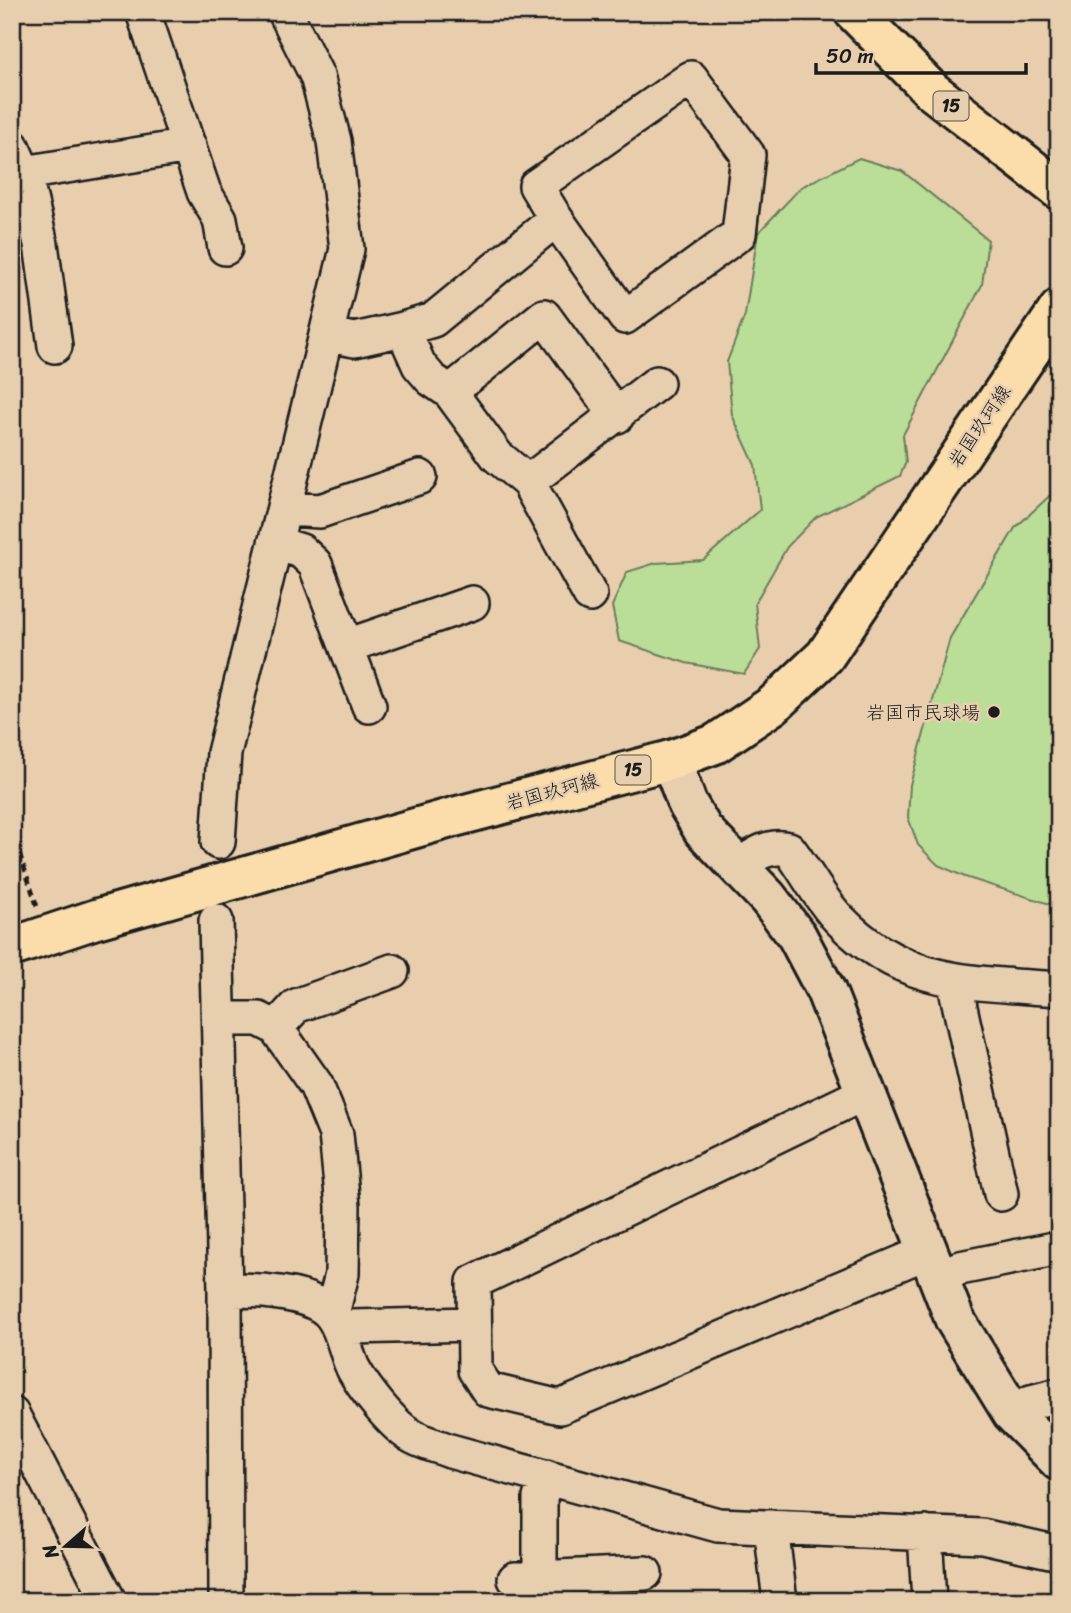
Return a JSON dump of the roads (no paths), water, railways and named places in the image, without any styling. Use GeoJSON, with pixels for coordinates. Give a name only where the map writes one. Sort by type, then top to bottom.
{"type":"FeatureCollection","features":[{"type":"Feature","properties":{"kind":"main road","name":"15"},"geometry":{"type":"LineString","coordinates":[[854,12],[932,91],[1059,190]]}},
{"type":"Feature","properties":{"kind":"main road","name":"岩国玖珂線"},"geometry":{"type":"LineString","coordinates":[[12,947],[136,908],[454,817],[671,760],[715,744],[773,705],[825,656],[1059,309]]}},
{"type":"Feature","properties":{"kind":"street"},"geometry":{"type":"LineString","coordinates":[[144,12],[204,192],[220,219],[225,248]]}},
{"type":"Feature","properties":{"kind":"street"},"geometry":{"type":"LineString","coordinates":[[218,842],[224,753],[275,543],[286,509],[347,249],[334,141],[317,76],[285,12]]}},
{"type":"Feature","properties":{"kind":"street"},"geometry":{"type":"LineString","coordinates":[[691,78],[748,155],[738,234],[625,317],[556,219],[536,186],[691,78]]}},
{"type":"Feature","properties":{"kind":"street"},"geometry":{"type":"LineString","coordinates":[[55,345],[41,244],[18,159],[189,146]]}},
{"type":"Feature","properties":{"kind":"street"},"geometry":{"type":"LineString","coordinates":[[328,335],[355,340],[433,320],[556,219]]}},
{"type":"Feature","properties":{"kind":"street"},"geometry":{"type":"LineString","coordinates":[[450,393],[544,316],[617,416]]}},
{"type":"Feature","properties":{"kind":"street"},"geometry":{"type":"LineString","coordinates":[[404,329],[419,365],[431,379],[450,393],[497,456],[528,482],[590,595]]}},
{"type":"Feature","properties":{"kind":"street"},"geometry":{"type":"LineString","coordinates":[[528,482],[657,383]]}},
{"type":"Feature","properties":{"kind":"street"},"geometry":{"type":"LineString","coordinates":[[286,509],[320,511],[420,477]]}},
{"type":"Feature","properties":{"kind":"street"},"geometry":{"type":"LineString","coordinates":[[275,543],[301,551],[316,564],[369,706]]}},
{"type":"Feature","properties":{"kind":"street"},"geometry":{"type":"LineString","coordinates":[[347,646],[472,603]]}},
{"type":"Feature","properties":{"kind":"street"},"geometry":{"type":"LineString","coordinates":[[671,760],[687,803],[703,830],[736,868],[768,898],[797,936],[826,991],[956,1320],[1012,1413],[1059,1461]]}},
{"type":"Feature","properties":{"kind":"street"},"geometry":{"type":"LineString","coordinates":[[736,868],[762,850],[779,846],[789,849],[837,918],[863,942],[930,976],[1059,989]]}},
{"type":"Feature","properties":{"kind":"street"},"geometry":{"type":"LineString","coordinates":[[216,921],[225,1291],[226,1601]]}},
{"type":"Feature","properties":{"kind":"street"},"geometry":{"type":"LineString","coordinates":[[276,1028],[296,1006],[392,971]]}},
{"type":"Feature","properties":{"kind":"street"},"geometry":{"type":"LineString","coordinates":[[954,980],[1001,1194]]}},
{"type":"Feature","properties":{"kind":"street"},"geometry":{"type":"LineString","coordinates":[[219,1019],[259,1019],[276,1028],[316,1085],[336,1134],[343,1206],[342,1274],[336,1322],[354,1370],[373,1398],[410,1435],[450,1451],[718,1525],[982,1536],[1059,1553]]}},
{"type":"Feature","properties":{"kind":"street"},"geometry":{"type":"LineString","coordinates":[[867,1093],[474,1282],[475,1370],[488,1390],[561,1407],[934,1264],[960,1268],[1059,1248]]}},
{"type":"Feature","properties":{"kind":"street"},"geometry":{"type":"LineString","coordinates":[[225,1291],[249,1290],[299,1297],[336,1322],[352,1327],[473,1324]]}},
{"type":"Feature","properties":{"kind":"street"},"geometry":{"type":"LineString","coordinates":[[1012,1413],[1031,1402],[1059,1395]]}},
{"type":"Feature","properties":{"kind":"street"},"geometry":{"type":"LineString","coordinates":[[12,1414],[109,1601]]}},
{"type":"Feature","properties":{"kind":"street"},"geometry":{"type":"LineString","coordinates":[[546,1477],[527,1578],[645,1573]]}},
{"type":"Feature","properties":{"kind":"street"},"geometry":{"type":"LineString","coordinates":[[771,1527],[780,1601]]}},
{"type":"Feature","properties":{"kind":"street"},"geometry":{"type":"LineString","coordinates":[[925,1534],[929,1601]]}},
{"type":"Feature","properties":{"kind":"place","name":"岩国市民球場"},"geometry":{"type":"Point","coordinates":[994,712]}}]}
